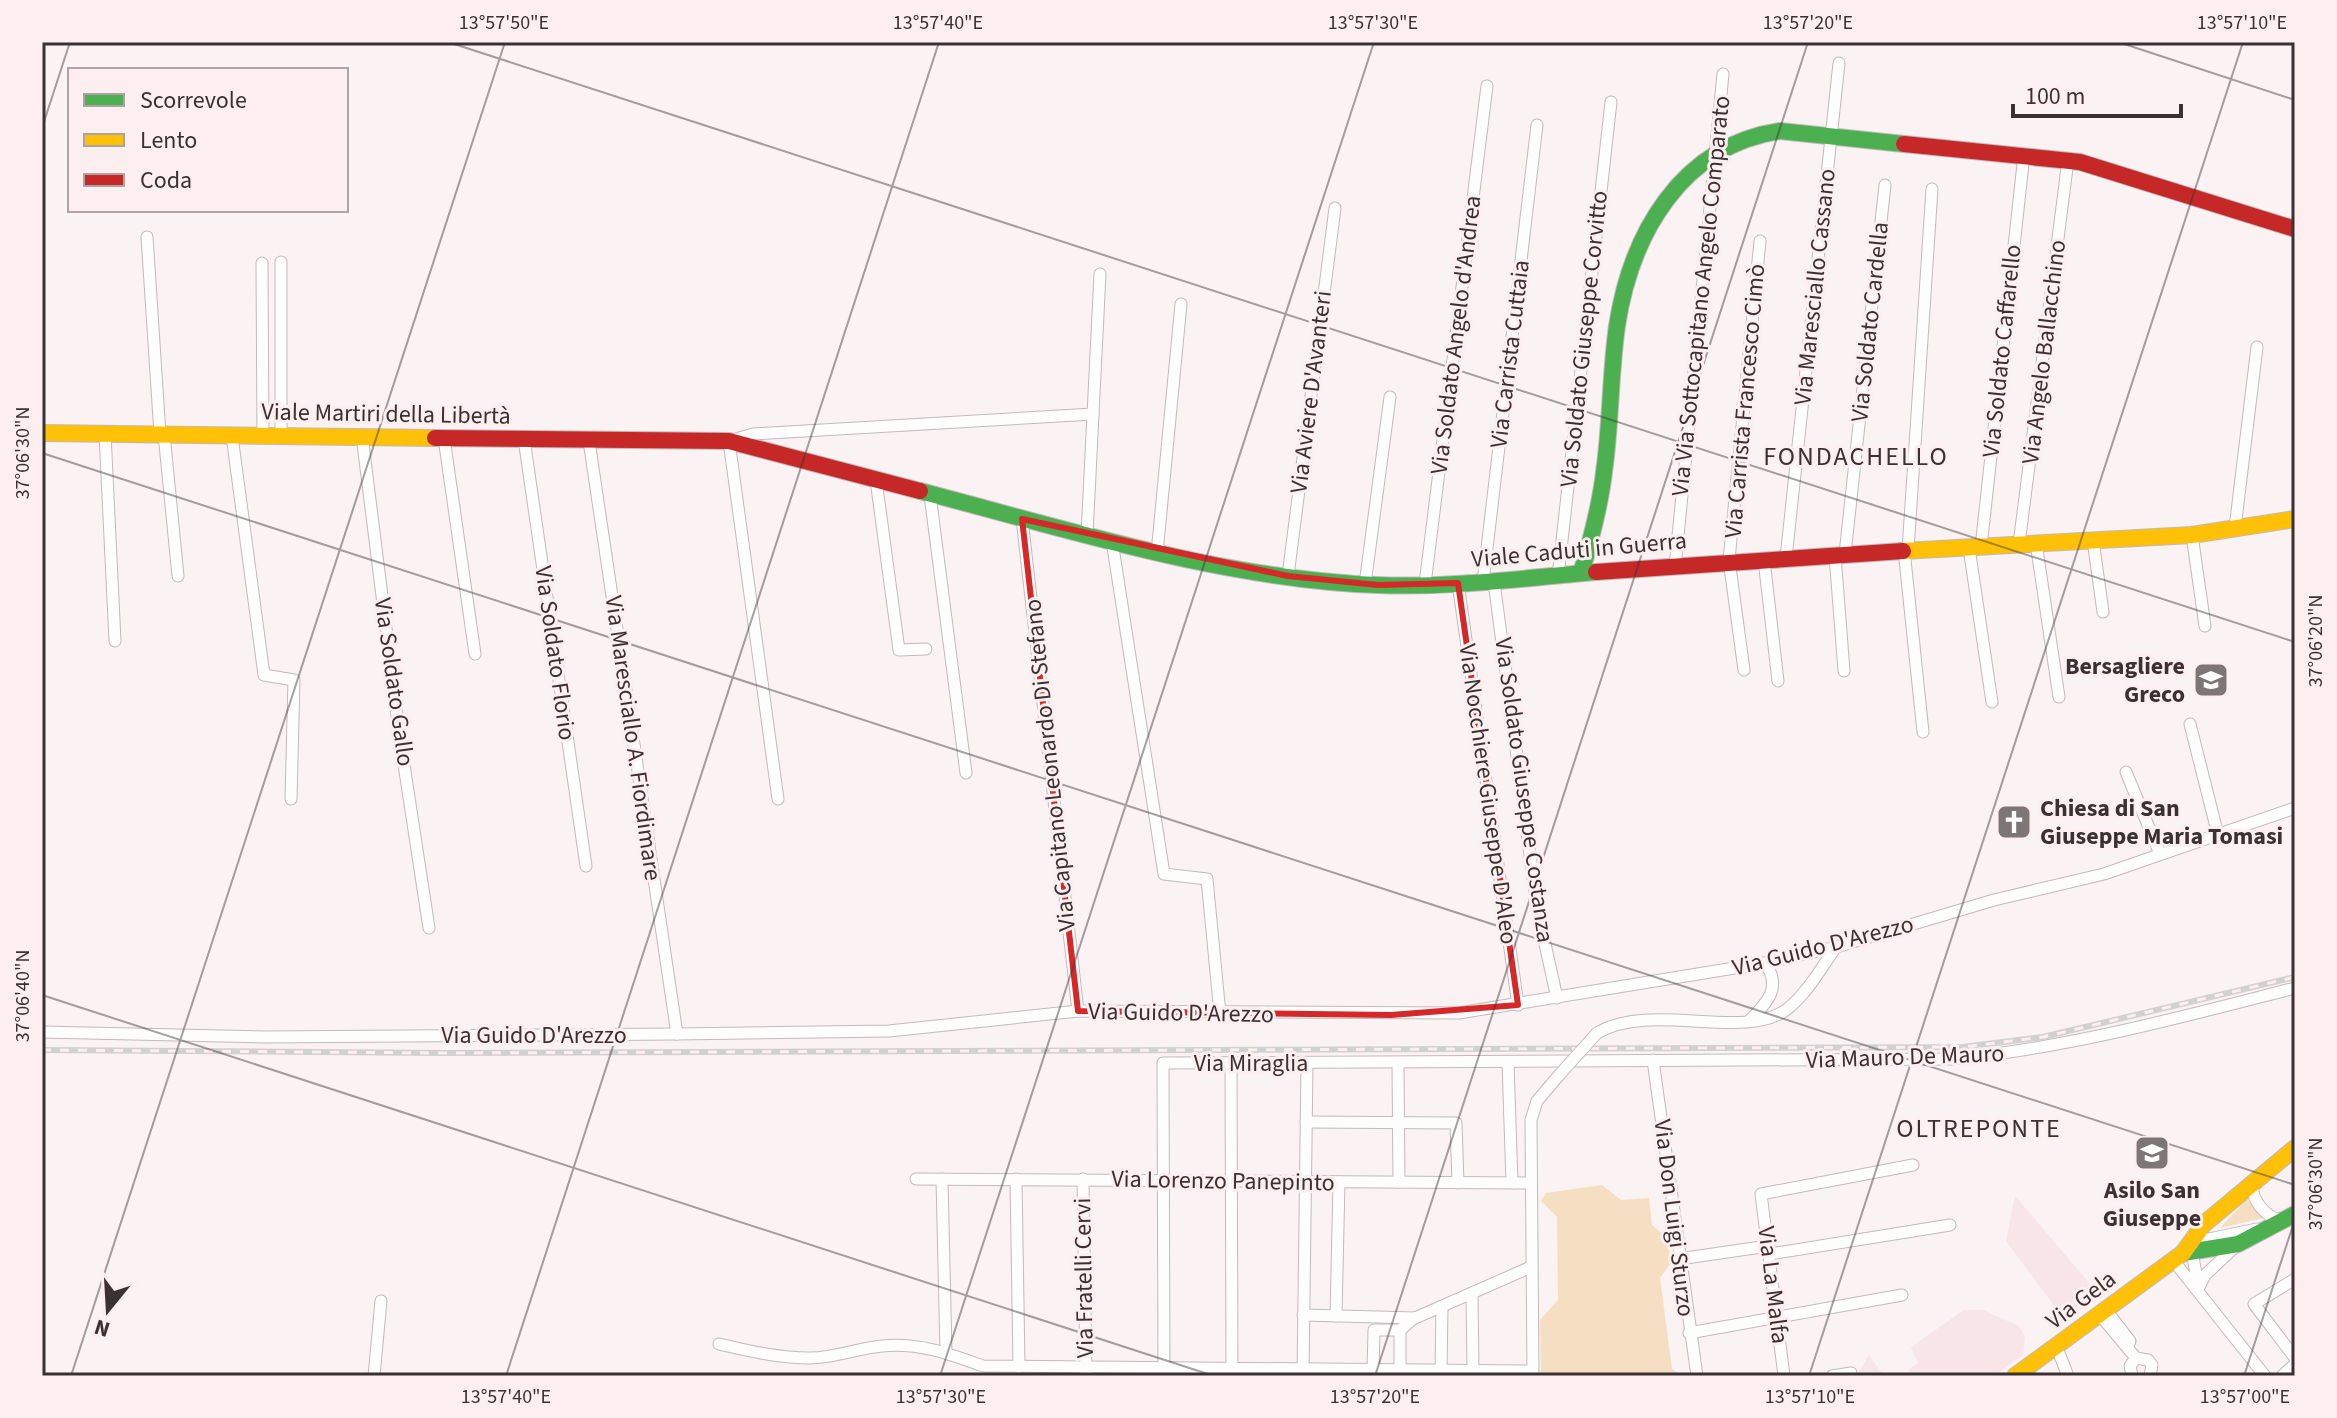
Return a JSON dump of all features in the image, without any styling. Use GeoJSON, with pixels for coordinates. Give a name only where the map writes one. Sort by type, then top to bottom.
{"type":"FeatureCollection","features":[{"type":"Feature","properties":{"kind":"street","name":"Via Maresciallo Cassano"},"geometry":{"type":"LineString","coordinates":[[1786,558],[1839,63]]}},
{"type":"Feature","properties":{"kind":"street","name":"Via Via Sottocapitano Angelo Comparato"},"geometry":{"type":"LineString","coordinates":[[1675,567],[1723,74]]}},
{"type":"Feature","properties":{"kind":"street","name":"Via Soldato Angelo d'Andrea"},"geometry":{"type":"LineString","coordinates":[[1425,584],[1487,86]]}},
{"type":"Feature","properties":{"kind":"street","name":"Via Soldato Giuseppe Corvitto"},"geometry":{"type":"LineString","coordinates":[[1558,576],[1611,102]]}},
{"type":"Feature","properties":{"kind":"street","name":"Via Carrista Cuttaia"},"geometry":{"type":"LineString","coordinates":[[1488,582],[1537,125]]}},
{"type":"Feature","properties":{"kind":"street"},"geometry":{"type":"LineString","coordinates":[[1581,573],[1599,504],[1615,328],[1626,277],[1645,231],[1672,191],[1694,165],[1716,150],[1757,133],[1831,134],[2068,160],[2102,167],[2295,229]]}},
{"type":"Feature","properties":{"kind":"street","name":"Via Soldato Caffarello"},"geometry":{"type":"LineString","coordinates":[[1992,702],[1975,547],[2024,155]]}},
{"type":"Feature","properties":{"kind":"street","name":"Via Angelo Ballacchino"},"geometry":{"type":"LineString","coordinates":[[2059,697],[2028,544],[2068,160]]}},
{"type":"Feature","properties":{"kind":"street","name":"Via Soldato Cardella"},"geometry":{"type":"LineString","coordinates":[[1844,671],[1840,554],[1885,185]]}},
{"type":"Feature","properties":{"kind":"street"},"geometry":{"type":"LineString","coordinates":[[1923,732],[1906,550],[1932,189]]}},
{"type":"Feature","properties":{"kind":"street","name":"Via Aviere D'Avanteri"},"geometry":{"type":"LineString","coordinates":[[1288,576],[1335,208]]}},
{"type":"Feature","properties":{"kind":"street"},"geometry":{"type":"LineString","coordinates":[[147,237],[162,434],[178,576]]}},
{"type":"Feature","properties":{"kind":"street","name":"Via Carrista Francesco Cimò"},"geometry":{"type":"LineString","coordinates":[[1744,670],[1729,560],[1760,241]]}},
{"type":"Feature","properties":{"kind":"street"},"geometry":{"type":"LineString","coordinates":[[281,262],[281,436]]}},
{"type":"Feature","properties":{"kind":"street"},"geometry":{"type":"LineString","coordinates":[[262,263],[263,437]]}},
{"type":"Feature","properties":{"kind":"street"},"geometry":{"type":"LineString","coordinates":[[1087,535],[1100,274]]}},
{"type":"Feature","properties":{"kind":"street"},"geometry":{"type":"LineString","coordinates":[[1157,553],[1181,304]]}},
{"type":"Feature","properties":{"kind":"street"},"geometry":{"type":"LineString","coordinates":[[2235,528],[2257,347]]}},
{"type":"Feature","properties":{"kind":"street"},"geometry":{"type":"LineString","coordinates":[[1365,584],[1390,397]]}},
{"type":"Feature","properties":{"kind":"street"},"geometry":{"type":"LineString","coordinates":[[778,799],[729,441],[753,434],[1093,414]]}},
{"type":"Feature","properties":{"kind":"street","name":"Viale Martiri della Libertà"},"geometry":{"type":"LineString","coordinates":[[42,433],[729,441]]}},
{"type":"Feature","properties":{"kind":"street"},"geometry":{"type":"LineString","coordinates":[[105,434],[115,641]]}},
{"type":"Feature","properties":{"kind":"street"},"geometry":{"type":"LineString","coordinates":[[232,436],[264,675],[294,680],[291,799]]}},
{"type":"Feature","properties":{"kind":"street","name":"Via Soldato Gallo"},"geometry":{"type":"LineString","coordinates":[[362,436],[399,732],[429,928]]}},
{"type":"Feature","properties":{"kind":"street"},"geometry":{"type":"LineString","coordinates":[[444,438],[475,654]]}},
{"type":"Feature","properties":{"kind":"street","name":"Via Soldato Florio"},"geometry":{"type":"LineString","coordinates":[[524,439],[586,866]]}},
{"type":"Feature","properties":{"kind":"street","name":"Via Maresciallo A. Fiordimare"},"geometry":{"type":"LineString","coordinates":[[589,441],[677,1034]]}},
{"type":"Feature","properties":{"kind":"street","name":"Viale Caduti in Guerra"},"geometry":{"type":"LineString","coordinates":[[729,441],[1157,553],[1288,576],[1365,584],[1488,582],[1729,560],[2192,535],[2295,519]]}},
{"type":"Feature","properties":{"kind":"street"},"geometry":{"type":"LineString","coordinates":[[876,480],[899,650],[926,649]]}},
{"type":"Feature","properties":{"kind":"street"},"geometry":{"type":"LineString","coordinates":[[930,495],[966,773]]}},
{"type":"Feature","properties":{"kind":"street","name":"Via Capitano Leonardo Di Stefano"},"geometry":{"type":"LineString","coordinates":[[1022,519],[1078,1011]]}},
{"type":"Feature","properties":{"kind":"street"},"geometry":{"type":"LineString","coordinates":[[2192,535],[2205,626]]}},
{"type":"Feature","properties":{"kind":"street"},"geometry":{"type":"LineString","coordinates":[[2093,540],[2103,612]]}},
{"type":"Feature","properties":{"kind":"street"},"geometry":{"type":"LineString","coordinates":[[1112,541],[1164,874],[1207,879],[1220,1014]]}},
{"type":"Feature","properties":{"kind":"street"},"geometry":{"type":"LineString","coordinates":[[1764,560],[1778,681]]}},
{"type":"Feature","properties":{"kind":"street","name":"Via Soldato Giuseppe Costanza"},"geometry":{"type":"LineString","coordinates":[[1488,582],[1537,908],[1557,998]]}},
{"type":"Feature","properties":{"kind":"street","name":"Via Nocchiere Giuseppe D'Aleo"},"geometry":{"type":"LineString","coordinates":[[1458,583],[1518,1005]]}},
{"type":"Feature","properties":{"kind":"street"},"geometry":{"type":"LineString","coordinates":[[2190,724],[2218,835]]}},
{"type":"Feature","properties":{"kind":"street"},"geometry":{"type":"LineString","coordinates":[[2126,772],[2160,854]]}},
{"type":"Feature","properties":{"kind":"street","name":"Via Guido D'Arezzo"},"geometry":{"type":"LineString","coordinates":[[42,1032],[265,1037],[677,1034],[889,1031],[1078,1011],[1459,1013],[1765,963],[1836,947],[1994,900],[2104,874],[2295,808]]}},
{"type":"Feature","properties":{"kind":"street"},"geometry":{"type":"LineString","coordinates":[[719,1344],[778,1356],[811,1358],[852,1354],[882,1346],[946,1353],[983,1366],[1086,1371],[1532,1373],[1531,1120],[1537,1101],[1597,1033],[1611,1024],[1640,1020],[1750,1020],[1774,1017],[1794,1003],[1836,947]]}},
{"type":"Feature","properties":{"kind":"street"},"geometry":{"type":"LineString","coordinates":[[1750,1020],[1767,1003],[1773,989],[1774,981],[1765,963]]}},
{"type":"Feature","properties":{"kind":"street","name":"Via Mauro De Mauro"},"geometry":{"type":"LineString","coordinates":[[1508,1063],[1653,1060],[1856,1062],[2029,1052],[2295,988]]}},
{"type":"Feature","properties":{"kind":"street","name":"Via Don Luigi Sturzo"},"geometry":{"type":"LineString","coordinates":[[1653,1060],[1697,1376]]}},
{"type":"Feature","properties":{"kind":"street","name":"Via Miraglia"},"geometry":{"type":"LineString","coordinates":[[1164,1372],[1163,1063],[1508,1063]]}},
{"type":"Feature","properties":{"kind":"street"},"geometry":{"type":"LineString","coordinates":[[1231,1063],[1232,1372]]}},
{"type":"Feature","properties":{"kind":"street"},"geometry":{"type":"LineString","coordinates":[[1302,1372],[1307,1063]]}},
{"type":"Feature","properties":{"kind":"street"},"geometry":{"type":"LineString","coordinates":[[1398,1063],[1399,1182]]}},
{"type":"Feature","properties":{"kind":"street"},"geometry":{"type":"LineString","coordinates":[[1508,1063],[1512,1183]]}},
{"type":"Feature","properties":{"kind":"street"},"geometry":{"type":"LineString","coordinates":[[1306,1122],[1456,1123],[1458,1183]]}},
{"type":"Feature","properties":{"kind":"street"},"geometry":{"type":"LineString","coordinates":[[2178,1256],[2192,1236],[2295,1148]]}},
{"type":"Feature","properties":{"kind":"street","name":"Via La Malfa"},"geometry":{"type":"LineString","coordinates":[[1784,1376],[1761,1194],[1913,1165]]}},
{"type":"Feature","properties":{"kind":"street","name":"Via Lorenzo Panepinto"},"geometry":{"type":"LineString","coordinates":[[916,1179],[1231,1178],[1305,1182],[1530,1183]]}},
{"type":"Feature","properties":{"kind":"street"},"geometry":{"type":"LineString","coordinates":[[942,1179],[946,1353]]}},
{"type":"Feature","properties":{"kind":"street"},"geometry":{"type":"LineString","coordinates":[[1016,1179],[1019,1367]]}},
{"type":"Feature","properties":{"kind":"street","name":"Via Fratelli Cervi"},"geometry":{"type":"LineString","coordinates":[[1083,1179],[1086,1371]]}},
{"type":"Feature","properties":{"kind":"street"},"geometry":{"type":"LineString","coordinates":[[2253,1181],[2253,1195],[2268,1214],[2282,1220]]}},
{"type":"Feature","properties":{"kind":"street"},"geometry":{"type":"LineString","coordinates":[[1336,1316],[1339,1182]]}},
{"type":"Feature","properties":{"kind":"street"},"geometry":{"type":"LineString","coordinates":[[2192,1236],[2204,1240],[2282,1220]]}},
{"type":"Feature","properties":{"kind":"street"},"geometry":{"type":"LineString","coordinates":[[2198,1289],[2205,1275],[2238,1244],[2282,1220]]}},
{"type":"Feature","properties":{"kind":"street"},"geometry":{"type":"LineString","coordinates":[[1679,1259],[1950,1225]]}},
{"type":"Feature","properties":{"kind":"street"},"geometry":{"type":"LineString","coordinates":[[2178,1256],[2238,1244]]}},
{"type":"Feature","properties":{"kind":"street"},"geometry":{"type":"LineString","coordinates":[[2178,1256],[2193,1257],[2197,1266],[2198,1289],[2265,1376]]}},
{"type":"Feature","properties":{"kind":"street","name":"Via Gela"},"geometry":{"type":"LineString","coordinates":[[2015,1376],[2178,1256]]}},
{"type":"Feature","properties":{"kind":"street"},"geometry":{"type":"LineString","coordinates":[[1373,1370],[1374,1330],[1400,1330],[1415,1318],[1531,1267]]}},
{"type":"Feature","properties":{"kind":"street"},"geometry":{"type":"LineString","coordinates":[[2295,1279],[2254,1304],[2295,1358]]}},
{"type":"Feature","properties":{"kind":"street"},"geometry":{"type":"LineString","coordinates":[[1472,1293],[1473,1371]]}},
{"type":"Feature","properties":{"kind":"street"},"geometry":{"type":"LineString","coordinates":[[1689,1333],[1902,1295]]}},
{"type":"Feature","properties":{"kind":"street"},"geometry":{"type":"LineString","coordinates":[[374,1376],[381,1301]]}},
{"type":"Feature","properties":{"kind":"street"},"geometry":{"type":"LineString","coordinates":[[1441,1371],[1442,1306]]}},
{"type":"Feature","properties":{"kind":"street"},"geometry":{"type":"LineString","coordinates":[[2103,1312],[2136,1358]]}},
{"type":"Feature","properties":{"kind":"street"},"geometry":{"type":"LineString","coordinates":[[1303,1315],[1415,1318]]}},
{"type":"Feature","properties":{"kind":"street"},"geometry":{"type":"LineString","coordinates":[[1400,1330],[1400,1371]]}},
{"type":"Feature","properties":{"kind":"street"},"geometry":{"type":"LineString","coordinates":[[2057,1348],[2068,1376]]}},
{"type":"Feature","properties":{"kind":"street"},"geometry":{"type":"LineString","coordinates":[[2132,1376],[2130,1366],[2136,1358],[2142,1357],[2152,1365],[2150,1376]]}},
{"type":"Feature","properties":{"kind":"street"},"geometry":{"type":"LineString","coordinates":[[2282,1376],[2295,1364]]}},
{"type":"Feature","properties":{"kind":"street"},"geometry":{"type":"LineString","coordinates":[[1832,1376],[1851,1373]]}},
{"type":"Feature","properties":{"kind":"highlighted area"},"geometry":{"type":"Polygon","coordinates":[[[1022,519],[1288,576],[1378,585],[1458,583],[1518,1005],[1391,1015],[1078,1011],[1022,519]]]}},
{"type":"Feature","properties":{"kind":"shaded area"},"geometry":{"type":"Polygon","coordinates":[[[1602,1185],[1621,1200],[1649,1198],[1652,1225],[1668,1239],[1671,1263],[1660,1278],[1672,1369],[1683,1376],[1541,1376],[1540,1320],[1558,1300],[1557,1217],[1541,1201],[1546,1193],[1602,1185]]]}},
{"type":"Feature","properties":{"kind":"shaded area"},"geometry":{"type":"Polygon","coordinates":[[[2015,1196],[2098,1293],[2064,1319],[2006,1241],[2015,1196]]]}},
{"type":"Feature","properties":{"kind":"shaded area"},"geometry":{"type":"Polygon","coordinates":[[[2247,1199],[2263,1218],[2220,1228],[2247,1199]]]}},
{"type":"Feature","properties":{"kind":"shaded area"},"geometry":{"type":"Polygon","coordinates":[[[1964,1310],[1983,1310],[2019,1326],[2025,1337],[2023,1355],[1994,1376],[1912,1376],[1908,1370],[1918,1363],[1911,1347],[1964,1310]]]}},
{"type":"Feature","properties":{"kind":"shaded area"},"geometry":{"type":"Polygon","coordinates":[[[1869,1355],[1884,1376],[1857,1376],[1869,1355]]]}},
{"type":"Feature","properties":{"kind":"railway"},"geometry":{"type":"LineString","coordinates":[[42,1050],[445,1053],[1963,1047],[2043,1037],[2295,977]]}},
{"type":"Feature","properties":{"kind":"traffic: fast"},"geometry":{"type":"LineString","coordinates":[[1581,573],[1602,485],[1617,326],[1624,292],[1634,259],[1667,200],[1689,175],[1715,155],[1745,140],[1780,131],[1904,144]]}},
{"type":"Feature","properties":{"kind":"traffic: fast"},"geometry":{"type":"LineString","coordinates":[[920,491],[1204,563],[1319,581],[1432,585],[1596,572]]}},
{"type":"Feature","properties":{"kind":"traffic: fast"},"geometry":{"type":"LineString","coordinates":[[2183,1253],[2238,1244],[2295,1214]]}},
{"type":"Feature","properties":{"kind":"traffic: slow"},"geometry":{"type":"LineString","coordinates":[[42,433],[435,438]]}},
{"type":"Feature","properties":{"kind":"traffic: slow"},"geometry":{"type":"LineString","coordinates":[[1903,551],[2192,535],[2295,519]]}},
{"type":"Feature","properties":{"kind":"traffic: slow"},"geometry":{"type":"LineString","coordinates":[[2183,1253],[2204,1224],[2295,1148]]}},
{"type":"Feature","properties":{"kind":"traffic: slow"},"geometry":{"type":"LineString","coordinates":[[2015,1376],[2183,1253]]}},
{"type":"Feature","properties":{"kind":"traffic: jam"},"geometry":{"type":"LineString","coordinates":[[1904,144],[2080,162],[2295,229]]}},
{"type":"Feature","properties":{"kind":"traffic: jam"},"geometry":{"type":"LineString","coordinates":[[435,438],[729,441],[920,491]]}},
{"type":"Feature","properties":{"kind":"traffic: jam"},"geometry":{"type":"LineString","coordinates":[[1596,572],[1903,551]]}},
{"type":"Feature","properties":{"kind":"place","name":"Bersagliere Greco"},"geometry":{"type":"Point","coordinates":[2211,680]}},
{"type":"Feature","properties":{"kind":"place","name":"Chiesa di San Giuseppe Maria Tomasi"},"geometry":{"type":"Point","coordinates":[2014,822]}},
{"type":"Feature","properties":{"kind":"place","name":"Asilo San Giuseppe"},"geometry":{"type":"Point","coordinates":[2152,1153]}},
{"type":"Feature","properties":{"kind":"district","name":"FONDACHELLO"},"geometry":{"type":"Point","coordinates":[1856,456]}},
{"type":"Feature","properties":{"kind":"district","name":"OLTREPONTE"},"geometry":{"type":"Point","coordinates":[1979,1128]}}]}
